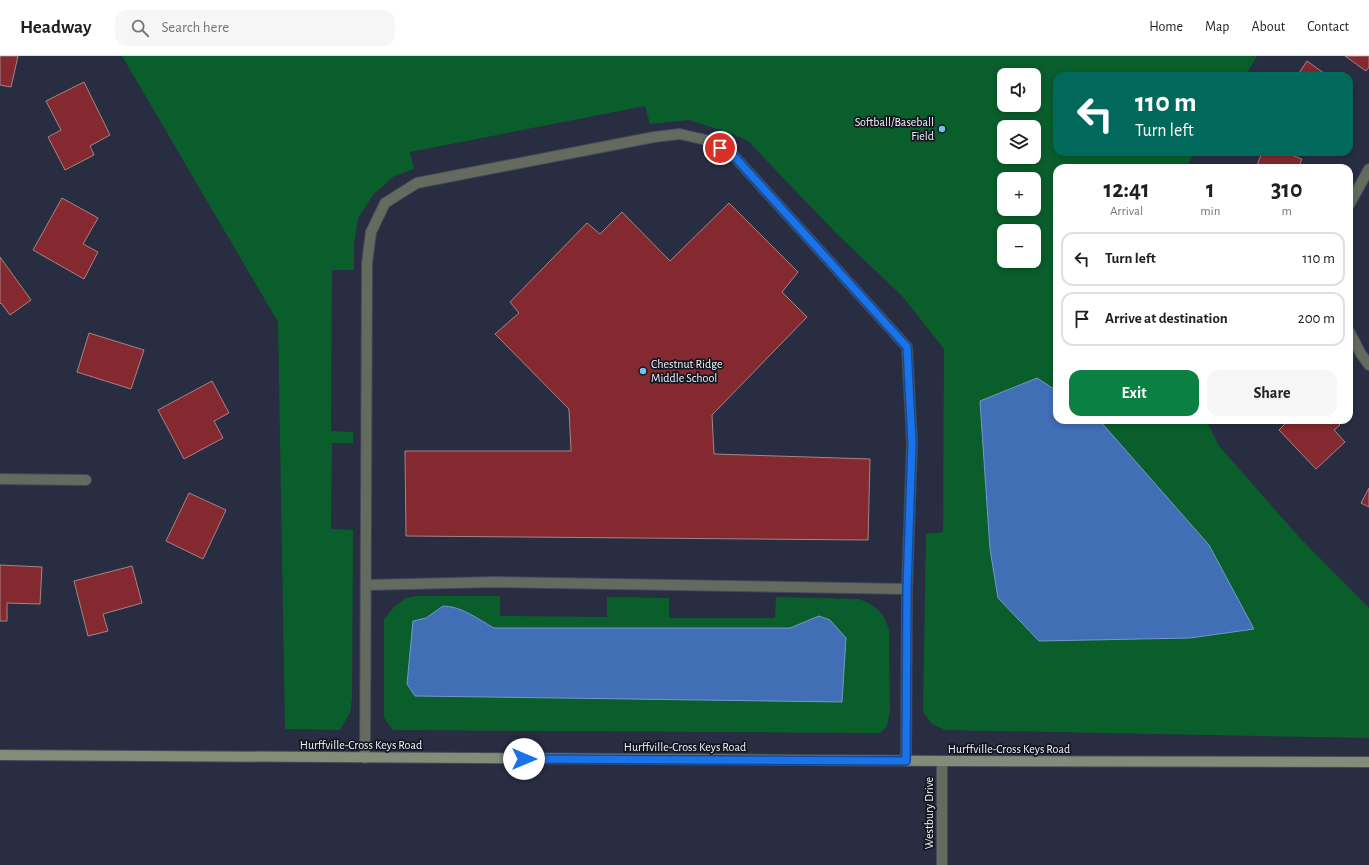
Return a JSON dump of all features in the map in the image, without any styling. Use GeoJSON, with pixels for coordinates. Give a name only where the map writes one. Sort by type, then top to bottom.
{"type":"FeatureCollection","features":[{"type":"Feature","properties":{"kind":"main road","name":"Hurffville-Cross Keys Road"},"geometry":{"type":"LineString","coordinates":[[0,755],[906,761],[1369,762]]}},
{"type":"Feature","properties":{"kind":"street"},"geometry":{"type":"LineString","coordinates":[[365,758],[367,585],[367,263],[372,232],[385,203],[417,182],[646,138],[680,134],[706,140],[733,155],[907,347],[912,443],[907,589],[906,761]]}},
{"type":"Feature","properties":{"kind":"street"},"geometry":{"type":"LineString","coordinates":[[1353,198],[1369,169]]}},
{"type":"Feature","properties":{"kind":"street"},"geometry":{"type":"LineString","coordinates":[[1353,339],[1369,365]]}},
{"type":"Feature","properties":{"kind":"street"},"geometry":{"type":"LineString","coordinates":[[0,479],[86,480]]}},
{"type":"Feature","properties":{"kind":"street"},"geometry":{"type":"LineString","coordinates":[[367,585],[494,582],[907,589]]}},
{"type":"Feature","properties":{"kind":"street","name":"Westbury Drive"},"geometry":{"type":"LineString","coordinates":[[942,761],[942,865]]}},
{"type":"Feature","properties":{"kind":"green space"},"geometry":{"type":"Polygon","coordinates":[[[122,56],[1257,56],[1247,72],[1053,72],[1053,156],[1193,156],[1188,164],[1053,164],[1053,424],[1208,424],[1219,446],[1299,537],[1369,608],[1369,738],[945,730],[932,724],[923,712],[926,534],[943,532],[944,349],[903,297],[836,233],[748,141],[735,135],[689,120],[650,124],[645,106],[410,152],[414,169],[394,176],[373,195],[358,218],[354,245],[354,270],[332,270],[331,431],[353,432],[353,443],[332,443],[331,529],[353,530],[352,699],[350,713],[340,730],[285,729],[278,322],[122,56]]]}},
{"type":"Feature","properties":{"kind":"green space"},"geometry":{"type":"Polygon","coordinates":[[[418,596],[500,596],[500,616],[607,617],[607,597],[669,598],[669,618],[775,618],[776,597],[859,599],[878,610],[885,619],[889,631],[890,711],[887,726],[880,733],[393,730],[384,718],[384,619],[395,606],[406,598],[418,596]]]}},
{"type":"Feature","properties":{"kind":"water"},"geometry":{"type":"Polygon","coordinates":[[[1037,378],[1053,388],[1053,424],[1103,424],[1209,545],[1254,629],[1190,638],[1039,641],[998,598],[990,549],[980,401],[1037,378]]]}},
{"type":"Feature","properties":{"kind":"water"},"geometry":{"type":"Polygon","coordinates":[[[443,606],[456,608],[463,611],[494,628],[790,628],[819,616],[830,620],[846,638],[842,702],[415,696],[407,684],[413,621],[426,618],[443,606]]]}},
{"type":"Feature","properties":{"kind":"building"},"geometry":{"type":"Polygon","coordinates":[[[0,56],[18,56],[11,87],[0,85],[0,56]]]}},
{"type":"Feature","properties":{"kind":"building"},"geometry":{"type":"Polygon","coordinates":[[[1345,56],[1369,56],[1369,67],[1366,71],[1345,56]]]}},
{"type":"Feature","properties":{"kind":"building"},"geometry":{"type":"Polygon","coordinates":[[[1307,61],[1322,72],[1300,72],[1307,61]]]}},
{"type":"Feature","properties":{"kind":"building"},"geometry":{"type":"Polygon","coordinates":[[[84,82],[110,135],[90,146],[94,155],[65,170],[48,137],[61,130],[46,101],[84,82]]]}},
{"type":"Feature","properties":{"kind":"building"},"geometry":{"type":"Polygon","coordinates":[[[1260,156],[1294,156],[1302,159],[1300,164],[1258,164],[1260,156]]]}},
{"type":"Feature","properties":{"kind":"building"},"geometry":{"type":"Polygon","coordinates":[[[62,198],[98,218],[83,244],[98,252],[84,279],[33,250],[62,198]]]}},
{"type":"Feature","properties":{"kind":"building","name":"Chestnut Ridge Middle School"},"geometry":{"type":"Polygon","coordinates":[[[729,203],[798,272],[782,292],[807,317],[712,415],[714,454],[870,459],[868,540],[406,536],[405,451],[571,451],[569,409],[495,334],[519,313],[510,302],[587,223],[600,234],[622,212],[670,261],[729,203]]]}},
{"type":"Feature","properties":{"kind":"building"},"geometry":{"type":"Polygon","coordinates":[[[0,257],[31,300],[10,315],[1,303],[0,304],[0,257]]]}},
{"type":"Feature","properties":{"kind":"building"},"geometry":{"type":"Polygon","coordinates":[[[89,333],[144,350],[131,389],[77,372],[89,333]]]}},
{"type":"Feature","properties":{"kind":"building"},"geometry":{"type":"Polygon","coordinates":[[[212,381],[229,413],[214,421],[223,438],[184,459],[158,410],[212,381]]]}},
{"type":"Feature","properties":{"kind":"building"},"geometry":{"type":"Polygon","coordinates":[[[1285,424],[1339,424],[1340,425],[1334,430],[1345,442],[1316,469],[1279,430],[1285,424]]]}},
{"type":"Feature","properties":{"kind":"building"},"geometry":{"type":"Polygon","coordinates":[[[1369,488],[1369,507],[1361,503],[1369,488]]]}},
{"type":"Feature","properties":{"kind":"building"},"geometry":{"type":"Polygon","coordinates":[[[189,493],[226,510],[203,559],[166,541],[189,493]]]}},
{"type":"Feature","properties":{"kind":"building"},"geometry":{"type":"Polygon","coordinates":[[[0,565],[42,567],[40,604],[7,603],[7,621],[0,621],[0,565]]]}},
{"type":"Feature","properties":{"kind":"building"},"geometry":{"type":"Polygon","coordinates":[[[132,566],[142,603],[103,614],[108,631],[88,636],[74,581],[132,566]]]}},
{"type":"Feature","properties":{"kind":"place","name":"Softball/Baseball Field"},"geometry":{"type":"Point","coordinates":[942,129]}},
{"type":"Feature","properties":{"kind":"place","name":"Chestnut Ridge Middle School"},"geometry":{"type":"Point","coordinates":[643,371]}},
{"type":"Feature","properties":{"kind":"route"},"geometry":{"type":"LineString","coordinates":[[524,759],[906,761],[907,589],[912,443],[907,347],[733,155],[720,148]]}}]}
